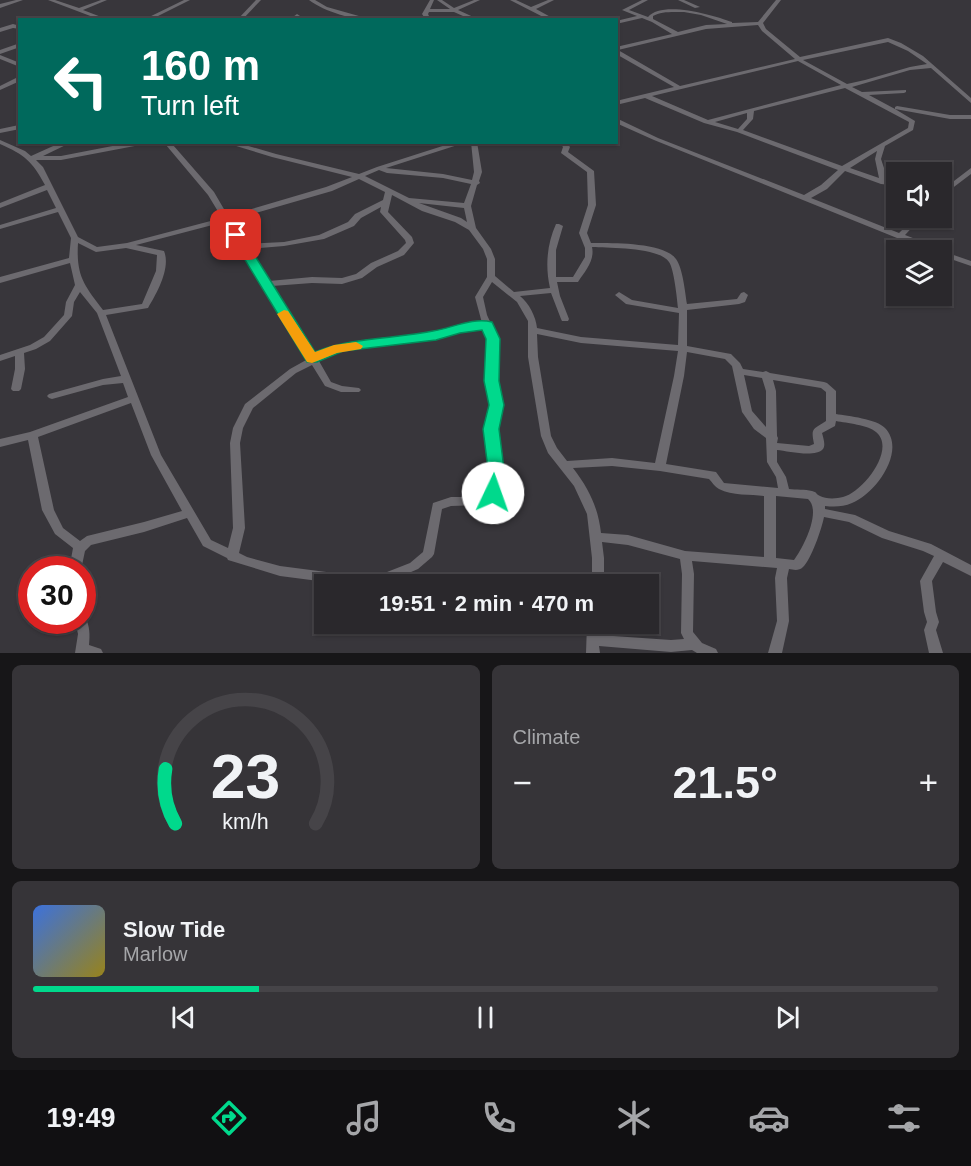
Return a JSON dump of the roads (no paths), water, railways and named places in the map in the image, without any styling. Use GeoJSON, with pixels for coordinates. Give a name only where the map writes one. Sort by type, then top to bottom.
{"type":"FeatureCollection","features":[{"type":"Feature","properties":{"kind":"street"},"geometry":{"type":"LineString","coordinates":[[0,6],[21,0]]}},
{"type":"Feature","properties":{"kind":"street"},"geometry":{"type":"LineString","coordinates":[[50,0],[102,18]]}},
{"type":"Feature","properties":{"kind":"street"},"geometry":{"type":"LineString","coordinates":[[79,10],[105,0]]}},
{"type":"Feature","properties":{"kind":"street"},"geometry":{"type":"LineString","coordinates":[[148,18],[188,0]]}},
{"type":"Feature","properties":{"kind":"street"},"geometry":{"type":"LineString","coordinates":[[241,18],[259,0]]}},
{"type":"Feature","properties":{"kind":"street"},"geometry":{"type":"LineString","coordinates":[[312,0],[322,7],[364,18]]}},
{"type":"Feature","properties":{"kind":"street"},"geometry":{"type":"LineString","coordinates":[[427,18],[425,15],[432,0]]}},
{"type":"Feature","properties":{"kind":"street"},"geometry":{"type":"LineString","coordinates":[[439,0],[473,18]]}},
{"type":"Feature","properties":{"kind":"street"},"geometry":{"type":"LineString","coordinates":[[428,10],[455,10],[478,0]]}},
{"type":"Feature","properties":{"kind":"street"},"geometry":{"type":"LineString","coordinates":[[512,0],[550,18]]}},
{"type":"Feature","properties":{"kind":"street"},"geometry":{"type":"LineString","coordinates":[[532,9],[552,0]]}},
{"type":"Feature","properties":{"kind":"street"},"geometry":{"type":"LineString","coordinates":[[646,0],[625,10],[651,20],[677,34]]}},
{"type":"Feature","properties":{"kind":"street"},"geometry":{"type":"LineString","coordinates":[[680,0],[702,12]]}},
{"type":"Feature","properties":{"kind":"street"},"geometry":{"type":"LineString","coordinates":[[618,49],[705,27],[760,23],[778,0]]}},
{"type":"Feature","properties":{"kind":"street"},"geometry":{"type":"LineString","coordinates":[[651,20],[650,16],[662,12],[686,9],[702,12],[731,24]]}},
{"type":"Feature","properties":{"kind":"street"},"geometry":{"type":"LineString","coordinates":[[330,17],[341,12]]}},
{"type":"Feature","properties":{"kind":"street"},"geometry":{"type":"LineString","coordinates":[[92,18],[96,16]]}},
{"type":"Feature","properties":{"kind":"street"},"geometry":{"type":"LineString","coordinates":[[705,27],[714,16]]}},
{"type":"Feature","properties":{"kind":"street"},"geometry":{"type":"LineString","coordinates":[[618,22],[640,17]]}},
{"type":"Feature","properties":{"kind":"street"},"geometry":{"type":"LineString","coordinates":[[760,23],[764,30],[798,59],[860,94],[910,118],[912,124],[911,129],[843,169],[830,182],[805,198]]}},
{"type":"Feature","properties":{"kind":"street"},"geometry":{"type":"LineString","coordinates":[[0,30],[13,26],[18,27]]}},
{"type":"Feature","properties":{"kind":"street"},"geometry":{"type":"LineString","coordinates":[[618,103],[888,40],[903,46],[932,66],[971,101]]}},
{"type":"Feature","properties":{"kind":"street"},"geometry":{"type":"LineString","coordinates":[[0,52],[18,46]]}},
{"type":"Feature","properties":{"kind":"street"},"geometry":{"type":"LineString","coordinates":[[618,51],[680,88]]}},
{"type":"Feature","properties":{"kind":"street"},"geometry":{"type":"LineString","coordinates":[[0,57],[18,64]]}},
{"type":"Feature","properties":{"kind":"street"},"geometry":{"type":"LineString","coordinates":[[706,122],[845,86],[866,83],[912,67],[932,66]]}},
{"type":"Feature","properties":{"kind":"street"},"geometry":{"type":"LineString","coordinates":[[0,88],[16,83]]}},
{"type":"Feature","properties":{"kind":"street"},"geometry":{"type":"LineString","coordinates":[[860,94],[904,91]]}},
{"type":"Feature","properties":{"kind":"street"},"geometry":{"type":"LineString","coordinates":[[646,96],[706,122],[739,131],[843,169],[886,182],[878,159],[882,147]]}},
{"type":"Feature","properties":{"kind":"street"},"geometry":{"type":"LineString","coordinates":[[888,107],[950,117],[971,117]]}},
{"type":"Feature","properties":{"kind":"street"},"geometry":{"type":"LineString","coordinates":[[739,131],[750,118],[751,110]]}},
{"type":"Feature","properties":{"kind":"street"},"geometry":{"type":"LineString","coordinates":[[618,121],[656,139],[910,240]]}},
{"type":"Feature","properties":{"kind":"street"},"geometry":{"type":"LineString","coordinates":[[0,131],[18,127]]}},
{"type":"Feature","properties":{"kind":"street"},"geometry":{"type":"LineString","coordinates":[[0,142],[32,158],[61,159],[140,144]]}},
{"type":"Feature","properties":{"kind":"street"},"geometry":{"type":"LineString","coordinates":[[32,158],[64,144]]}},
{"type":"Feature","properties":{"kind":"street"},"geometry":{"type":"LineString","coordinates":[[169,144],[212,194],[312,359],[332,387],[356,390]]}},
{"type":"Feature","properties":{"kind":"street"},"geometry":{"type":"LineString","coordinates":[[233,144],[359,176],[388,196],[467,206]]}},
{"type":"Feature","properties":{"kind":"street"},"geometry":{"type":"LineString","coordinates":[[32,158],[75,238],[95,250],[126,245],[226,219],[329,189],[379,168],[458,144]]}},
{"type":"Feature","properties":{"kind":"street"},"geometry":{"type":"LineString","coordinates":[[75,238],[73,259],[79,285],[101,313],[156,455],[207,543],[232,556],[280,571],[371,579],[394,575],[425,558],[431,548],[437,506],[447,502],[483,500],[490,497],[495,488],[496,469],[491,437],[497,405],[491,381],[493,339],[479,297],[491,277],[491,259],[472,228],[467,206],[476,183],[478,165],[474,144]]}},
{"type":"Feature","properties":{"kind":"street"},"geometry":{"type":"LineString","coordinates":[[554,279],[575,280],[588,260],[590,245],[583,233],[592,205],[590,171],[564,153],[567,147],[564,144]]}},
{"type":"Feature","properties":{"kind":"street"},"geometry":{"type":"LineString","coordinates":[[379,168],[387,171],[443,176],[476,183]]}},
{"type":"Feature","properties":{"kind":"street"},"geometry":{"type":"LineString","coordinates":[[954,183],[971,171]]}},
{"type":"Feature","properties":{"kind":"street"},"geometry":{"type":"LineString","coordinates":[[0,206],[49,186]]}},
{"type":"Feature","properties":{"kind":"street"},"geometry":{"type":"LineString","coordinates":[[244,247],[284,244],[321,237],[351,224],[358,216],[388,196]]}},
{"type":"Feature","properties":{"kind":"street"},"geometry":{"type":"LineString","coordinates":[[266,284],[312,280],[342,281],[358,276],[374,265],[401,253],[410,243],[409,239],[385,215],[384,208],[388,196]]}},
{"type":"Feature","properties":{"kind":"street"},"geometry":{"type":"LineString","coordinates":[[406,200],[458,220],[472,228]]}},
{"type":"Feature","properties":{"kind":"street"},"geometry":{"type":"LineString","coordinates":[[0,228],[60,209]]}},
{"type":"Feature","properties":{"kind":"street"},"geometry":{"type":"LineString","coordinates":[[560,226],[550,252],[555,290],[565,319]]}},
{"type":"Feature","properties":{"kind":"street"},"geometry":{"type":"LineString","coordinates":[[900,236],[908,228]]}},
{"type":"Feature","properties":{"kind":"street"},"geometry":{"type":"LineString","coordinates":[[101,313],[145,306],[162,268],[163,258],[159,252],[126,245]]}},
{"type":"Feature","properties":{"kind":"street"},"geometry":{"type":"LineString","coordinates":[[590,245],[658,251],[670,257],[676,268],[683,309],[681,364],[672,412],[662,445],[660,466]]}},
{"type":"Feature","properties":{"kind":"street"},"geometry":{"type":"LineString","coordinates":[[952,257],[971,264]]}},
{"type":"Feature","properties":{"kind":"street"},"geometry":{"type":"LineString","coordinates":[[0,280],[73,259]]}},
{"type":"Feature","properties":{"kind":"street"},"geometry":{"type":"LineString","coordinates":[[491,277],[515,294],[526,307],[533,330],[533,357],[546,436],[552,450],[566,465],[593,514],[598,574]]}},
{"type":"Feature","properties":{"kind":"street"},"geometry":{"type":"LineString","coordinates":[[0,358],[41,342],[65,320],[79,285]]}},
{"type":"Feature","properties":{"kind":"street"},"geometry":{"type":"LineString","coordinates":[[515,294],[555,290]]}},
{"type":"Feature","properties":{"kind":"street"},"geometry":{"type":"LineString","coordinates":[[619,295],[629,302],[683,309],[717,303],[736,304],[742,300],[744,295]]}},
{"type":"Feature","properties":{"kind":"street"},"geometry":{"type":"LineString","coordinates":[[232,556],[239,528],[235,454],[238,428],[249,406],[293,371],[312,359],[341,347],[436,335],[459,328],[487,325]]}},
{"type":"Feature","properties":{"kind":"street"},"geometry":{"type":"LineString","coordinates":[[533,330],[581,340],[682,349],[728,356],[736,362],[747,412],[773,442],[816,448],[819,446],[818,432],[831,424],[832,416],[829,408],[831,391],[826,386],[738,371]]}},
{"type":"Feature","properties":{"kind":"street"},"geometry":{"type":"LineString","coordinates":[[15,389],[20,369],[19,352]]}},
{"type":"Feature","properties":{"kind":"street"},"geometry":{"type":"LineString","coordinates":[[766,374],[771,388],[772,462],[779,472],[784,493]]}},
{"type":"Feature","properties":{"kind":"street"},"geometry":{"type":"LineString","coordinates":[[52,396],[103,382],[126,379]]}},
{"type":"Feature","properties":{"kind":"street"},"geometry":{"type":"LineString","coordinates":[[0,443],[32,435],[135,398]]}},
{"type":"Feature","properties":{"kind":"street"},"geometry":{"type":"LineString","coordinates":[[820,507],[853,498],[865,489],[878,473],[888,446],[884,434],[876,426],[832,416]]}},
{"type":"Feature","properties":{"kind":"street"},"geometry":{"type":"LineString","coordinates":[[32,435],[48,510],[58,531],[80,547]]}},
{"type":"Feature","properties":{"kind":"street"},"geometry":{"type":"LineString","coordinates":[[566,465],[612,462],[660,466],[712,475],[721,486],[735,489],[810,495],[820,507],[877,531],[917,544],[971,571]]}},
{"type":"Feature","properties":{"kind":"street"},"geometry":{"type":"LineString","coordinates":[[770,492],[770,562]]}},
{"type":"Feature","properties":{"kind":"street"},"geometry":{"type":"LineString","coordinates":[[596,537],[628,540],[685,556],[797,565],[820,507]]}},
{"type":"Feature","properties":{"kind":"street"},"geometry":{"type":"LineString","coordinates":[[77,556],[80,547],[95,538],[144,527],[189,513]]}},
{"type":"Feature","properties":{"kind":"street"},"geometry":{"type":"LineString","coordinates":[[936,653],[930,630],[933,622],[928,610],[930,594],[926,581],[941,555]]}},
{"type":"Feature","properties":{"kind":"street"},"geometry":{"type":"LineString","coordinates":[[685,556],[688,582],[687,633],[693,644]]}},
{"type":"Feature","properties":{"kind":"street"},"geometry":{"type":"LineString","coordinates":[[775,653],[783,621],[781,578],[784,564]]}},
{"type":"Feature","properties":{"kind":"street"},"geometry":{"type":"LineString","coordinates":[[84,634],[87,652]]}},
{"type":"Feature","properties":{"kind":"street"},"geometry":{"type":"LineString","coordinates":[[593,646],[693,644],[711,653]]}}]}
